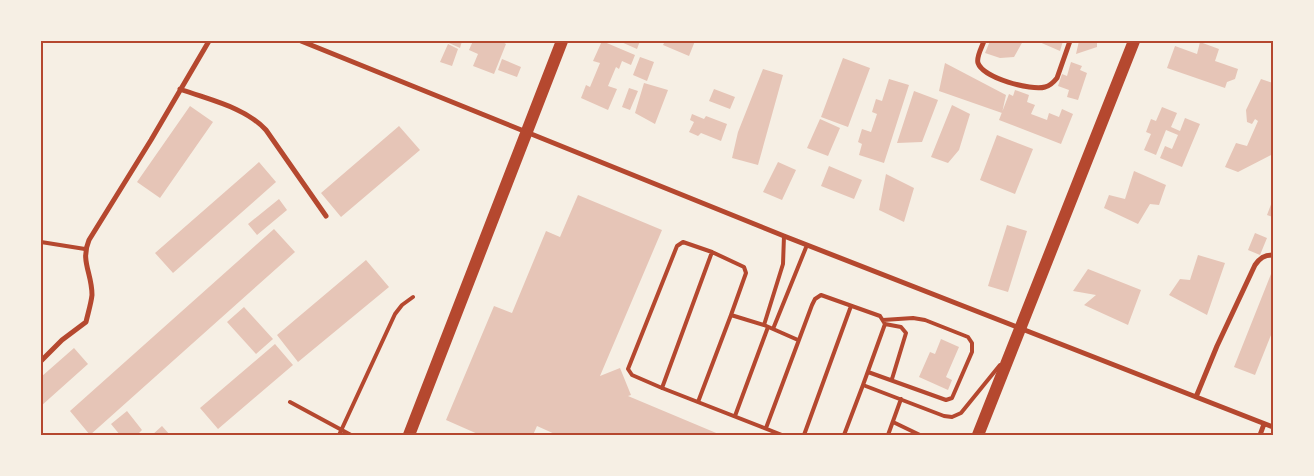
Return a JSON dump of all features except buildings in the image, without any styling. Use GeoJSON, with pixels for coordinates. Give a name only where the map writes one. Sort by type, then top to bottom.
{"type":"FeatureCollection","features":[{"type":"Feature","properties":{"kind":"main road"},"geometry":{"type":"LineString","coordinates":[[409,435],[562,41]]}},
{"type":"Feature","properties":{"kind":"main road"},"geometry":{"type":"LineString","coordinates":[[978,435],[1134,41]]}},
{"type":"Feature","properties":{"kind":"street"},"geometry":{"type":"LineString","coordinates":[[41,362],[62,340],[86,322],[92,295],[90,278],[84,258],[89,240],[209,41]]}},
{"type":"Feature","properties":{"kind":"street"},"geometry":{"type":"LineString","coordinates":[[301,41],[784,236],[1273,427]]}},
{"type":"Feature","properties":{"kind":"street"},"geometry":{"type":"LineString","coordinates":[[984,41],[978,64],[987,73],[1004,81],[1041,88],[1053,83],[1057,78],[1070,41]]}},
{"type":"Feature","properties":{"kind":"street"},"geometry":{"type":"LineString","coordinates":[[180,89],[234,109],[259,122],[326,216]]}},
{"type":"Feature","properties":{"kind":"street"},"geometry":{"type":"LineString","coordinates":[[1196,397],[1217,346],[1255,265],[1260,258],[1267,254],[1273,254]]}},
{"type":"Feature","properties":{"kind":"street"},"geometry":{"type":"LineString","coordinates":[[1260,435],[1264,424]]}},
{"type":"Feature","properties":{"kind":"lane"},"geometry":{"type":"LineString","coordinates":[[764,325],[783,264],[784,236]]}},
{"type":"Feature","properties":{"kind":"lane"},"geometry":{"type":"LineString","coordinates":[[41,242],[85,250]]}},
{"type":"Feature","properties":{"kind":"lane"},"geometry":{"type":"LineString","coordinates":[[698,402],[746,270],[744,267],[712,252],[683,242],[676,246],[628,369],[632,375],[662,388],[782,435]]}},
{"type":"Feature","properties":{"kind":"lane"},"geometry":{"type":"LineString","coordinates":[[773,329],[807,245]]}},
{"type":"Feature","properties":{"kind":"lane"},"geometry":{"type":"LineString","coordinates":[[662,388],[712,252]]}},
{"type":"Feature","properties":{"kind":"lane"},"geometry":{"type":"LineString","coordinates":[[766,428],[815,299],[822,295],[880,316],[884,322],[901,327],[906,333],[892,379]]}},
{"type":"Feature","properties":{"kind":"lane"},"geometry":{"type":"LineString","coordinates":[[338,435],[395,314],[402,305],[413,297]]}},
{"type":"Feature","properties":{"kind":"lane"},"geometry":{"type":"LineString","coordinates":[[804,435],[851,306]]}},
{"type":"Feature","properties":{"kind":"lane"},"geometry":{"type":"LineString","coordinates":[[731,315],[764,325],[798,340]]}},
{"type":"Feature","properties":{"kind":"lane"},"geometry":{"type":"LineString","coordinates":[[868,372],[892,379],[946,400],[952,398],[972,352],[972,343],[968,337],[925,320],[913,318],[884,322]]}},
{"type":"Feature","properties":{"kind":"lane"},"geometry":{"type":"LineString","coordinates":[[844,435],[868,372],[884,322]]}},
{"type":"Feature","properties":{"kind":"lane"},"geometry":{"type":"LineString","coordinates":[[735,416],[768,327]]}},
{"type":"Feature","properties":{"kind":"lane"},"geometry":{"type":"LineString","coordinates":[[863,385],[944,416],[952,417],[961,413],[1011,351]]}},
{"type":"Feature","properties":{"kind":"lane"},"geometry":{"type":"LineString","coordinates":[[888,435],[901,399]]}},
{"type":"Feature","properties":{"kind":"lane"},"geometry":{"type":"LineString","coordinates":[[290,402],[351,435]]}},
{"type":"Feature","properties":{"kind":"lane"},"geometry":{"type":"LineString","coordinates":[[893,422],[920,435]]}}]}
